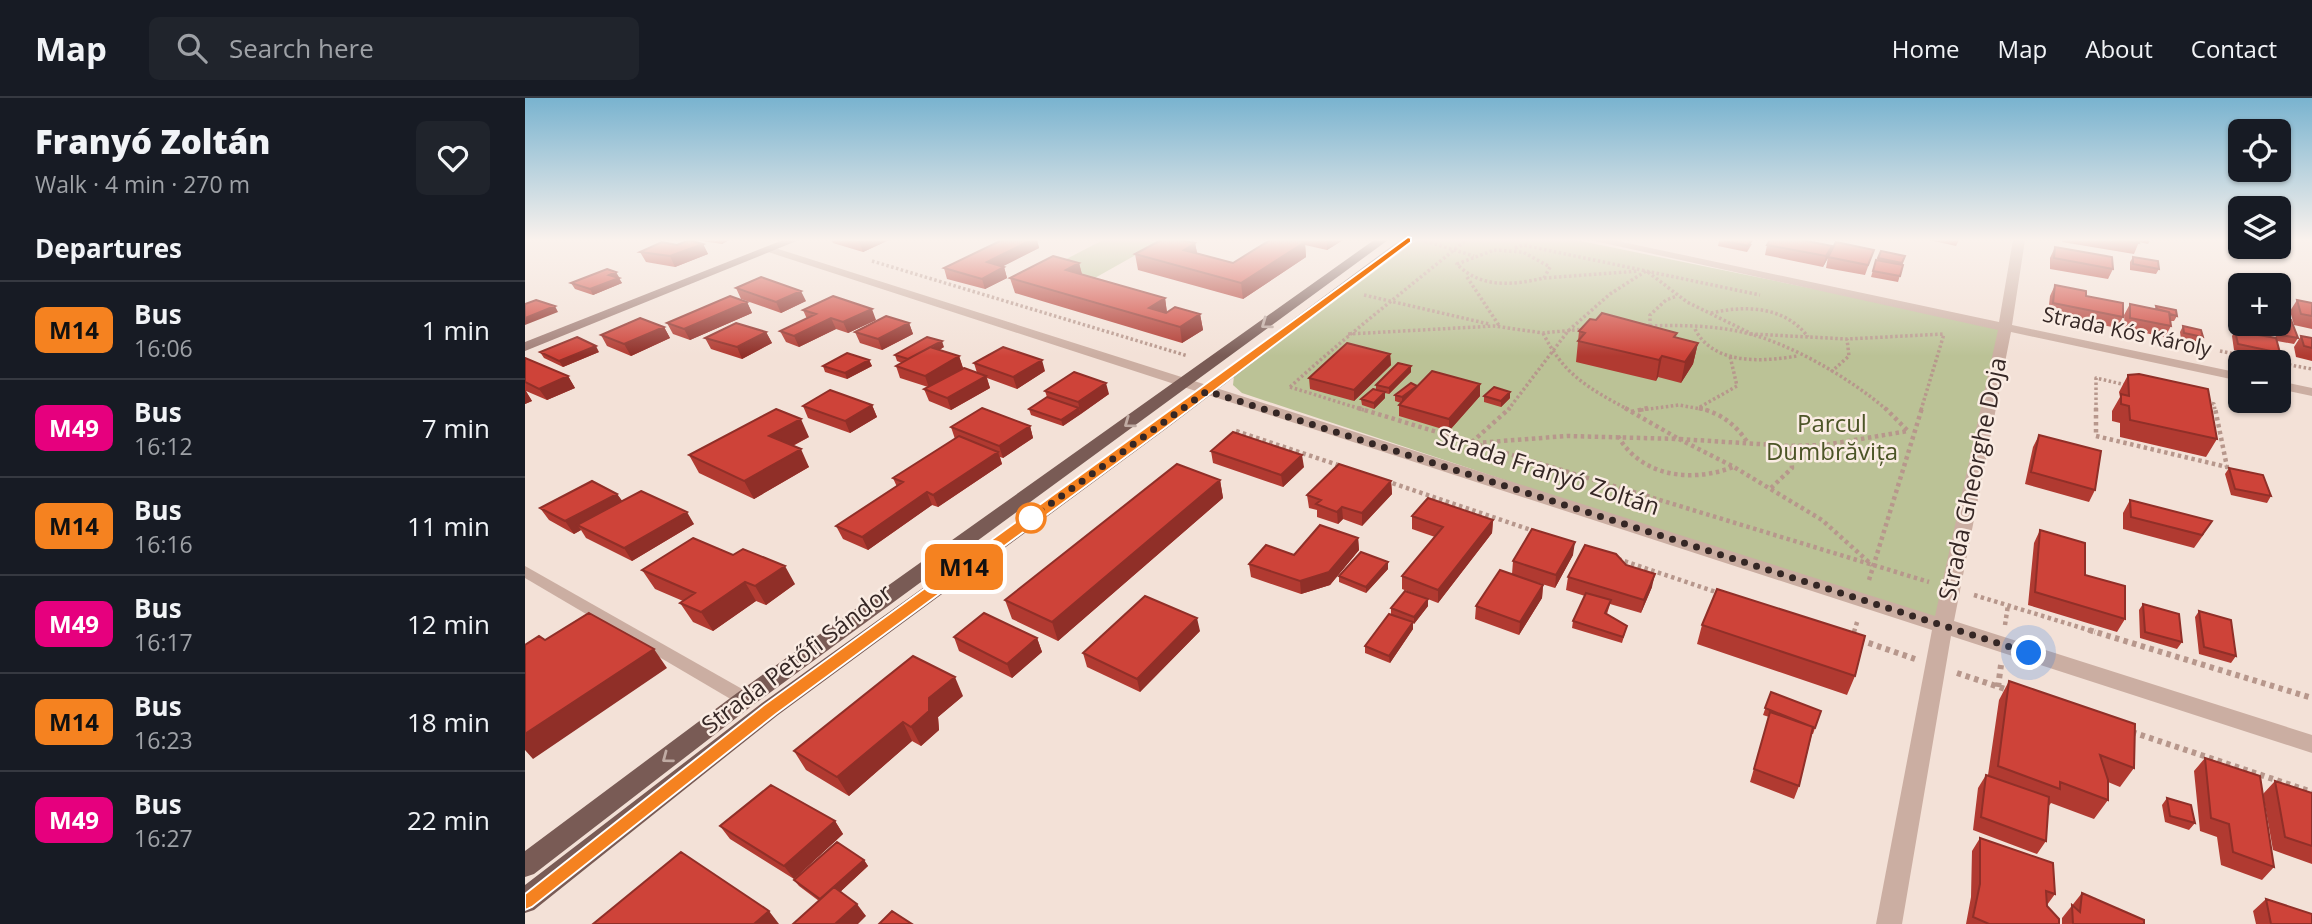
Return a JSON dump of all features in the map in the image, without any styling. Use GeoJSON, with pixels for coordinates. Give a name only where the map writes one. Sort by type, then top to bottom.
{"type":"FeatureCollection","features":[{"type":"Feature","properties":{"kind":"main road","name":"Strada Petőfi Sándor"},"geometry":{"type":"LineString","coordinates":[[525,866],[745,699],[1329,279]]}},
{"type":"Feature","properties":{"kind":"main road","name":"Strada Petőfi Sándor"},"geometry":{"type":"LineString","coordinates":[[525,901],[770,709],[1358,279]]}},
{"type":"Feature","properties":{"kind":"street"},"geometry":{"type":"LineString","coordinates":[[525,347],[696,279]]}},
{"type":"Feature","properties":{"kind":"street","name":"Strada Franyó Zoltán"},"geometry":{"type":"LineString","coordinates":[[857,279],[2312,744]]}},
{"type":"Feature","properties":{"kind":"street","name":"Strada Kós Károly"},"geometry":{"type":"LineString","coordinates":[[1775,279],[2228,374]]}},
{"type":"Feature","properties":{"kind":"street","name":"Strada Gheorghe Doja"},"geometry":{"type":"LineString","coordinates":[[1889,924],[1935,666],[2013,279]]}},
{"type":"Feature","properties":{"kind":"street"},"geometry":{"type":"LineString","coordinates":[[2291,388],[2312,392]]}},
{"type":"Feature","properties":{"kind":"lane"},"geometry":{"type":"LineString","coordinates":[[525,571],[745,699]]}},
{"type":"Feature","properties":{"kind":"path"},"geometry":{"type":"LineString","coordinates":[[931,279],[1189,356]]}},
{"type":"Feature","properties":{"kind":"path"},"geometry":{"type":"LineString","coordinates":[[1419,279],[1348,334],[1290,387],[2312,698]]}},
{"type":"Feature","properties":{"kind":"path"},"geometry":{"type":"LineString","coordinates":[[1469,279],[1500,327]]}},
{"type":"Feature","properties":{"kind":"path"},"geometry":{"type":"LineString","coordinates":[[1477,279],[1520,284],[1542,279]]}},
{"type":"Feature","properties":{"kind":"path"},"geometry":{"type":"LineString","coordinates":[[1471,443],[1512,406],[1568,331],[1610,294],[1634,279]]}},
{"type":"Feature","properties":{"kind":"path"},"geometry":{"type":"LineString","coordinates":[[1471,443],[1567,436],[1617,436],[1790,446],[1825,445],[1908,431],[1898,418],[1832,372],[1710,313],[1656,279]]}},
{"type":"Feature","properties":{"kind":"path"},"geometry":{"type":"LineString","coordinates":[[1343,290],[1500,327],[1543,333],[1593,328]]}},
{"type":"Feature","properties":{"kind":"path"},"geometry":{"type":"LineString","coordinates":[[1650,326],[1650,315],[1666,300],[1678,295]]}},
{"type":"Feature","properties":{"kind":"path"},"geometry":{"type":"LineString","coordinates":[[1710,313],[1733,308],[1772,313],[1798,326],[1808,338]]}},
{"type":"Feature","properties":{"kind":"path"},"geometry":{"type":"LineString","coordinates":[[1638,326],[1808,338],[1847,339],[1944,334],[1873,565]]}},
{"type":"Feature","properties":{"kind":"path"},"geometry":{"type":"LineString","coordinates":[[1348,334],[1500,327]]}},
{"type":"Feature","properties":{"kind":"path"},"geometry":{"type":"LineString","coordinates":[[1695,328],[1698,337],[1709,346],[1730,356],[1761,360],[1798,355]]}},
{"type":"Feature","properties":{"kind":"path"},"geometry":{"type":"LineString","coordinates":[[1543,333],[1558,361],[1577,377],[1630,412],[1666,428],[1679,439],[1734,467],[1822,520],[1873,565]]}},
{"type":"Feature","properties":{"kind":"path"},"geometry":{"type":"LineString","coordinates":[[1832,372],[1849,356],[1847,339]]}},
{"type":"Feature","properties":{"kind":"path"},"geometry":{"type":"LineString","coordinates":[[1700,408],[1737,386],[1730,356]]}},
{"type":"Feature","properties":{"kind":"path"},"geometry":{"type":"LineString","coordinates":[[2291,365],[2312,369]]}},
{"type":"Feature","properties":{"kind":"path"},"geometry":{"type":"LineString","coordinates":[[2123,372],[2123,384]]}},
{"type":"Feature","properties":{"kind":"path"},"geometry":{"type":"LineString","coordinates":[[2134,386],[2096,378],[2096,436],[2227,467],[2214,404],[2203,401]]}},
{"type":"Feature","properties":{"kind":"path"},"geometry":{"type":"LineString","coordinates":[[1630,412],[1658,404],[1700,408],[1731,423],[1748,443]]}},
{"type":"Feature","properties":{"kind":"path"},"geometry":{"type":"LineString","coordinates":[[1235,431],[1354,471]]}},
{"type":"Feature","properties":{"kind":"path"},"geometry":{"type":"LineString","coordinates":[[1617,436],[1639,462],[1673,474],[1712,475],[1734,467]]}},
{"type":"Feature","properties":{"kind":"path"},"geometry":{"type":"LineString","coordinates":[[1771,489],[1793,468],[1790,446]]}},
{"type":"Feature","properties":{"kind":"path"},"geometry":{"type":"LineString","coordinates":[[1380,480],[1538,532]]}},
{"type":"Feature","properties":{"kind":"path"},"geometry":{"type":"LineString","coordinates":[[1616,559],[1721,594]]}},
{"type":"Feature","properties":{"kind":"path"},"geometry":{"type":"LineString","coordinates":[[1840,634],[2011,691]]}},
{"type":"Feature","properties":{"kind":"path"},"geometry":{"type":"LineString","coordinates":[[2129,731],[2312,792]]}},
{"type":"Feature","properties":{"kind":"green space","name":"Parcul Dumbrăvița"},"geometry":{"type":"Polygon","coordinates":[[[1365,279],[1764,279],[2005,328],[1943,625],[1242,393],[1233,385],[1234,376],[1365,279]]]}},
{"type":"Feature","properties":{"kind":"building"},"geometry":{"type":"Polygon","coordinates":[[[582,279],[618,279],[590,289],[571,283],[582,279]]]}},
{"type":"Feature","properties":{"kind":"building"},"geometry":{"type":"Polygon","coordinates":[[[757,279],[765,279],[801,291],[776,302],[736,288],[757,279]]]}},
{"type":"Feature","properties":{"kind":"building"},"geometry":{"type":"Polygon","coordinates":[[[1012,279],[1096,279],[1165,298],[1149,308],[1166,313],[1175,307],[1200,314],[1180,327],[1012,279]]]}},
{"type":"Feature","properties":{"kind":"building"},"geometry":{"type":"Polygon","coordinates":[[[1225,279],[1248,279],[1241,283],[1225,279]]]}},
{"type":"Feature","properties":{"kind":"building"},"geometry":{"type":"Polygon","coordinates":[[[2055,285],[2086,291],[2086,296],[2123,303],[2123,317],[2053,303],[2055,285]]]}},
{"type":"Feature","properties":{"kind":"building"},"geometry":{"type":"Polygon","coordinates":[[[730,296],[747,302],[684,329],[667,323],[730,296]]]}},
{"type":"Feature","properties":{"kind":"building"},"geometry":{"type":"Polygon","coordinates":[[[833,296],[872,309],[843,322],[831,318],[794,336],[780,331],[816,314],[803,310],[833,296]]]}},
{"type":"Feature","properties":{"kind":"building"},"geometry":{"type":"Polygon","coordinates":[[[536,300],[555,306],[525,318],[525,304],[536,300]]]}},
{"type":"Feature","properties":{"kind":"building"},"geometry":{"type":"Polygon","coordinates":[[[2297,300],[2312,303],[2312,316],[2301,314],[2297,300]]]}},
{"type":"Feature","properties":{"kind":"building"},"geometry":{"type":"Polygon","coordinates":[[[2130,304],[2169,312],[2171,326],[2130,318],[2130,304]]]}},
{"type":"Feature","properties":{"kind":"building"},"geometry":{"type":"Polygon","coordinates":[[[2156,306],[2176,310],[2177,316],[2157,309],[2156,306]]]}},
{"type":"Feature","properties":{"kind":"building"},"geometry":{"type":"Polygon","coordinates":[[[1602,313],[1677,333],[1674,337],[1698,343],[1685,362],[1662,356],[1659,360],[1578,341],[1585,333],[1579,331],[1590,319],[1596,320],[1602,313]]]}},
{"type":"Feature","properties":{"kind":"building"},"geometry":{"type":"Polygon","coordinates":[[[886,316],[909,323],[878,339],[855,332],[886,316]]]}},
{"type":"Feature","properties":{"kind":"building"},"geometry":{"type":"Polygon","coordinates":[[[640,318],[664,327],[624,344],[601,335],[640,318]]]}},
{"type":"Feature","properties":{"kind":"building"},"geometry":{"type":"Polygon","coordinates":[[[2291,320],[2298,338],[2287,336],[2291,336],[2291,320]]]}},
{"type":"Feature","properties":{"kind":"building"},"geometry":{"type":"Polygon","coordinates":[[[736,323],[766,332],[737,347],[705,338],[736,323]]]}},
{"type":"Feature","properties":{"kind":"building"},"geometry":{"type":"Polygon","coordinates":[[[2183,326],[2201,330],[2203,337],[2184,333],[2183,326]]]}},
{"type":"Feature","properties":{"kind":"building"},"geometry":{"type":"Polygon","coordinates":[[[2236,336],[2264,336],[2276,338],[2279,350],[2266,350],[2238,344],[2236,336]]]}},
{"type":"Feature","properties":{"kind":"building"},"geometry":{"type":"Polygon","coordinates":[[[2301,336],[2312,338],[2312,348],[2304,346],[2301,336]]]}},
{"type":"Feature","properties":{"kind":"building"},"geometry":{"type":"Polygon","coordinates":[[[577,337],[596,346],[559,361],[540,352],[577,337]]]}},
{"type":"Feature","properties":{"kind":"building"},"geometry":{"type":"Polygon","coordinates":[[[927,337],[942,341],[908,359],[895,355],[927,337]]]}},
{"type":"Feature","properties":{"kind":"building"},"geometry":{"type":"Polygon","coordinates":[[[1347,343],[1390,354],[1354,390],[1309,378],[1347,343]]]}},
{"type":"Feature","properties":{"kind":"building"},"geometry":{"type":"Polygon","coordinates":[[[930,347],[959,356],[925,376],[896,366],[930,347]]]}},
{"type":"Feature","properties":{"kind":"building"},"geometry":{"type":"Polygon","coordinates":[[[1003,347],[1042,360],[1013,377],[974,363],[1003,347]]]}},
{"type":"Feature","properties":{"kind":"building"},"geometry":{"type":"Polygon","coordinates":[[[847,353],[869,360],[845,373],[823,366],[847,353]]]}},
{"type":"Feature","properties":{"kind":"building"},"geometry":{"type":"Polygon","coordinates":[[[525,358],[568,376],[539,389],[525,382],[525,358]]]}},
{"type":"Feature","properties":{"kind":"building"},"geometry":{"type":"Polygon","coordinates":[[[1398,363],[1411,366],[1389,388],[1376,385],[1398,363]]]}},
{"type":"Feature","properties":{"kind":"building"},"geometry":{"type":"Polygon","coordinates":[[[964,368],[986,376],[947,398],[924,389],[964,368]]]}},
{"type":"Feature","properties":{"kind":"building"},"geometry":{"type":"Polygon","coordinates":[[[1432,371],[1480,384],[1449,419],[1399,405],[1432,371]]]}},
{"type":"Feature","properties":{"kind":"building"},"geometry":{"type":"Polygon","coordinates":[[[1074,372],[1106,383],[1078,402],[1045,391],[1074,372]]]}},
{"type":"Feature","properties":{"kind":"building"},"geometry":{"type":"Polygon","coordinates":[[[2139,374],[2208,389],[2217,439],[2130,420],[2129,406],[2121,404],[2121,394],[2129,396],[2128,375],[2139,374]]]}},
{"type":"Feature","properties":{"kind":"building"},"geometry":{"type":"Polygon","coordinates":[[[1411,383],[1417,386],[1402,397],[1395,395],[1411,383]]]}},
{"type":"Feature","properties":{"kind":"building"},"geometry":{"type":"Polygon","coordinates":[[[1494,387],[1510,392],[1501,401],[1484,396],[1494,387]]]}},
{"type":"Feature","properties":{"kind":"building"},"geometry":{"type":"Polygon","coordinates":[[[1373,389],[1385,392],[1374,403],[1361,399],[1373,389]]]}},
{"type":"Feature","properties":{"kind":"building"},"geometry":{"type":"Polygon","coordinates":[[[830,390],[872,405],[845,421],[803,406],[830,390]]]}},
{"type":"Feature","properties":{"kind":"building"},"geometry":{"type":"Polygon","coordinates":[[[1047,397],[1079,408],[1061,420],[1029,409],[1047,397]]]}},
{"type":"Feature","properties":{"kind":"building"},"geometry":{"type":"Polygon","coordinates":[[[982,408],[1030,426],[999,446],[951,427],[982,408]]]}},
{"type":"Feature","properties":{"kind":"building"},"geometry":{"type":"Polygon","coordinates":[[[776,409],[801,419],[769,436],[801,449],[744,481],[689,455],[776,409]]]}},
{"type":"Feature","properties":{"kind":"building"},"geometry":{"type":"Polygon","coordinates":[[[1233,432],[1302,455],[1281,475],[1211,451],[1233,432]]]}},
{"type":"Feature","properties":{"kind":"building"},"geometry":{"type":"Polygon","coordinates":[[[2039,435],[2101,451],[2095,490],[2031,472],[2039,435]]]}},
{"type":"Feature","properties":{"kind":"building"},"geometry":{"type":"Polygon","coordinates":[[[959,436],[998,452],[933,495],[927,492],[862,537],[836,526],[903,482],[893,478],[959,436]]]}},
{"type":"Feature","properties":{"kind":"building"},"geometry":{"type":"Polygon","coordinates":[[[1177,464],[1220,480],[1052,622],[1005,600],[1177,464]]]}},
{"type":"Feature","properties":{"kind":"building"},"geometry":{"type":"Polygon","coordinates":[[[1339,464],[1391,481],[1362,513],[1342,507],[1337,512],[1316,504],[1321,500],[1307,495],[1339,464]]]}},
{"type":"Feature","properties":{"kind":"building"},"geometry":{"type":"Polygon","coordinates":[[[2229,468],[2263,475],[2271,496],[2235,489],[2229,468]]]}},
{"type":"Feature","properties":{"kind":"building"},"geometry":{"type":"Polygon","coordinates":[[[592,481],[617,494],[565,521],[540,508],[592,481]]]}},
{"type":"Feature","properties":{"kind":"building"},"geometry":{"type":"Polygon","coordinates":[[[641,491],[687,512],[624,548],[577,525],[641,491]]]}},
{"type":"Feature","properties":{"kind":"building"},"geometry":{"type":"Polygon","coordinates":[[[1428,498],[1493,520],[1438,590],[1402,576],[1443,527],[1412,516],[1428,498]]]}},
{"type":"Feature","properties":{"kind":"building"},"geometry":{"type":"Polygon","coordinates":[[[2130,500],[2212,521],[2202,535],[2131,517],[2130,500]]]}},
{"type":"Feature","properties":{"kind":"building"},"geometry":{"type":"Polygon","coordinates":[[[1320,525],[1358,538],[1329,572],[1300,581],[1249,564],[1266,545],[1294,555],[1320,525]]]}},
{"type":"Feature","properties":{"kind":"building"},"geometry":{"type":"Polygon","coordinates":[[[1532,529],[1575,542],[1556,575],[1513,561],[1532,529]]]}},
{"type":"Feature","properties":{"kind":"building"},"geometry":{"type":"Polygon","coordinates":[[[2040,530],[2085,543],[2085,575],[2125,586],[2125,619],[2035,592],[2040,530]]]}},
{"type":"Feature","properties":{"kind":"building"},"geometry":{"type":"Polygon","coordinates":[[[693,538],[733,555],[743,549],[785,566],[755,586],[745,582],[701,612],[680,603],[695,593],[642,570],[693,538]]]}},
{"type":"Feature","properties":{"kind":"building"},"geometry":{"type":"Polygon","coordinates":[[[1585,545],[1616,554],[1626,565],[1655,574],[1644,600],[1568,577],[1585,545]]]}},
{"type":"Feature","properties":{"kind":"building"},"geometry":{"type":"Polygon","coordinates":[[[1361,552],[1388,562],[1366,587],[1339,576],[1361,552]]]}},
{"type":"Feature","properties":{"kind":"building"},"geometry":{"type":"Polygon","coordinates":[[[1500,570],[1543,585],[1520,622],[1476,606],[1500,570]]]}},
{"type":"Feature","properties":{"kind":"building"},"geometry":{"type":"Polygon","coordinates":[[[1717,589],[1865,636],[1855,676],[1702,625],[1717,589]]]}},
{"type":"Feature","properties":{"kind":"building"},"geometry":{"type":"Polygon","coordinates":[[[1405,591],[1428,599],[1414,617],[1391,608],[1405,591]]]}},
{"type":"Feature","properties":{"kind":"building"},"geometry":{"type":"Polygon","coordinates":[[[1586,593],[1611,600],[1605,613],[1627,626],[1623,637],[1573,621],[1586,593]]]}},
{"type":"Feature","properties":{"kind":"building"},"geometry":{"type":"Polygon","coordinates":[[[1145,596],[1197,618],[1137,679],[1083,653],[1145,596]]]}},
{"type":"Feature","properties":{"kind":"building"},"geometry":{"type":"Polygon","coordinates":[[[2143,604],[2179,614],[2182,642],[2145,632],[2143,604]]]}},
{"type":"Feature","properties":{"kind":"building"},"geometry":{"type":"Polygon","coordinates":[[[2199,611],[2231,620],[2236,656],[2204,647],[2199,611]]]}},
{"type":"Feature","properties":{"kind":"building"},"geometry":{"type":"Polygon","coordinates":[[[589,613],[654,649],[525,734],[525,645],[539,636],[545,640],[589,613]]]}},
{"type":"Feature","properties":{"kind":"building"},"geometry":{"type":"Polygon","coordinates":[[[984,613],[1037,638],[1007,664],[954,637],[984,613]]]}},
{"type":"Feature","properties":{"kind":"building"},"geometry":{"type":"Polygon","coordinates":[[[1389,614],[1413,622],[1389,656],[1365,646],[1389,614]]]}},
{"type":"Feature","properties":{"kind":"building"},"geometry":{"type":"Polygon","coordinates":[[[913,656],[955,677],[929,698],[929,711],[911,727],[903,722],[837,777],[794,751],[913,656]]]}},
{"type":"Feature","properties":{"kind":"building"},"geometry":{"type":"Polygon","coordinates":[[[2009,681],[2135,724],[2134,768],[2100,755],[2108,780],[2108,800],[2060,782],[2060,789],[1998,766],[2009,681]]]}},
{"type":"Feature","properties":{"kind":"building"},"geometry":{"type":"Polygon","coordinates":[[[1771,692],[1821,711],[1815,728],[1765,708],[1771,692]]]}},
{"type":"Feature","properties":{"kind":"building"},"geometry":{"type":"Polygon","coordinates":[[[1770,712],[1813,727],[1799,786],[1754,769],[1770,712]]]}},
{"type":"Feature","properties":{"kind":"building"},"geometry":{"type":"Polygon","coordinates":[[[2205,758],[2260,776],[2274,867],[2233,852],[2229,824],[2211,818],[2205,758]]]}},
{"type":"Feature","properties":{"kind":"building"},"geometry":{"type":"Polygon","coordinates":[[[1986,775],[2049,797],[2046,841],[1981,817],[1986,775]]]}},
{"type":"Feature","properties":{"kind":"building"},"geometry":{"type":"Polygon","coordinates":[[[2275,781],[2312,793],[2312,846],[2285,837],[2275,781]]]}},
{"type":"Feature","properties":{"kind":"building"},"geometry":{"type":"Polygon","coordinates":[[[771,785],[835,821],[784,866],[720,826],[771,785]]]}},
{"type":"Feature","properties":{"kind":"building"},"geometry":{"type":"Polygon","coordinates":[[[2167,798],[2191,805],[2195,823],[2170,816],[2167,798]]]}},
{"type":"Feature","properties":{"kind":"building"},"geometry":{"type":"Polygon","coordinates":[[[1980,838],[2053,863],[2055,894],[2046,891],[2047,906],[2059,919],[2059,924],[1989,924],[1973,917],[1980,884],[1980,838]]]}},
{"type":"Feature","properties":{"kind":"building"},"geometry":{"type":"Polygon","coordinates":[[[837,842],[864,860],[820,899],[794,880],[837,842]]]}},
{"type":"Feature","properties":{"kind":"building"},"geometry":{"type":"Polygon","coordinates":[[[681,852],[769,911],[754,924],[593,924],[681,852]]]}},
{"type":"Feature","properties":{"kind":"building"},"geometry":{"type":"Polygon","coordinates":[[[834,887],[857,904],[835,924],[793,924],[834,887]]]}},
{"type":"Feature","properties":{"kind":"building"},"geometry":{"type":"Polygon","coordinates":[[[2082,893],[2144,920],[2144,924],[2073,924],[2072,905],[2080,912],[2082,893]]]}},
{"type":"Feature","properties":{"kind":"building"},"geometry":{"type":"Polygon","coordinates":[[[2266,899],[2312,914],[2312,924],[2271,924],[2266,899]]]}},
{"type":"Feature","properties":{"kind":"building"},"geometry":{"type":"Polygon","coordinates":[[[892,911],[912,924],[879,924],[892,911]]]}},
{"type":"Feature","properties":{"kind":"bus line","name":"M14"},"geometry":{"type":"LineString","coordinates":[[525,901],[770,709],[1161,425],[1357,279]]}},
{"type":"Feature","properties":{"kind":"route"},"geometry":{"type":"LineString","coordinates":[[1031,518],[1029,519],[1207,391],[2029,653]]}}]}
